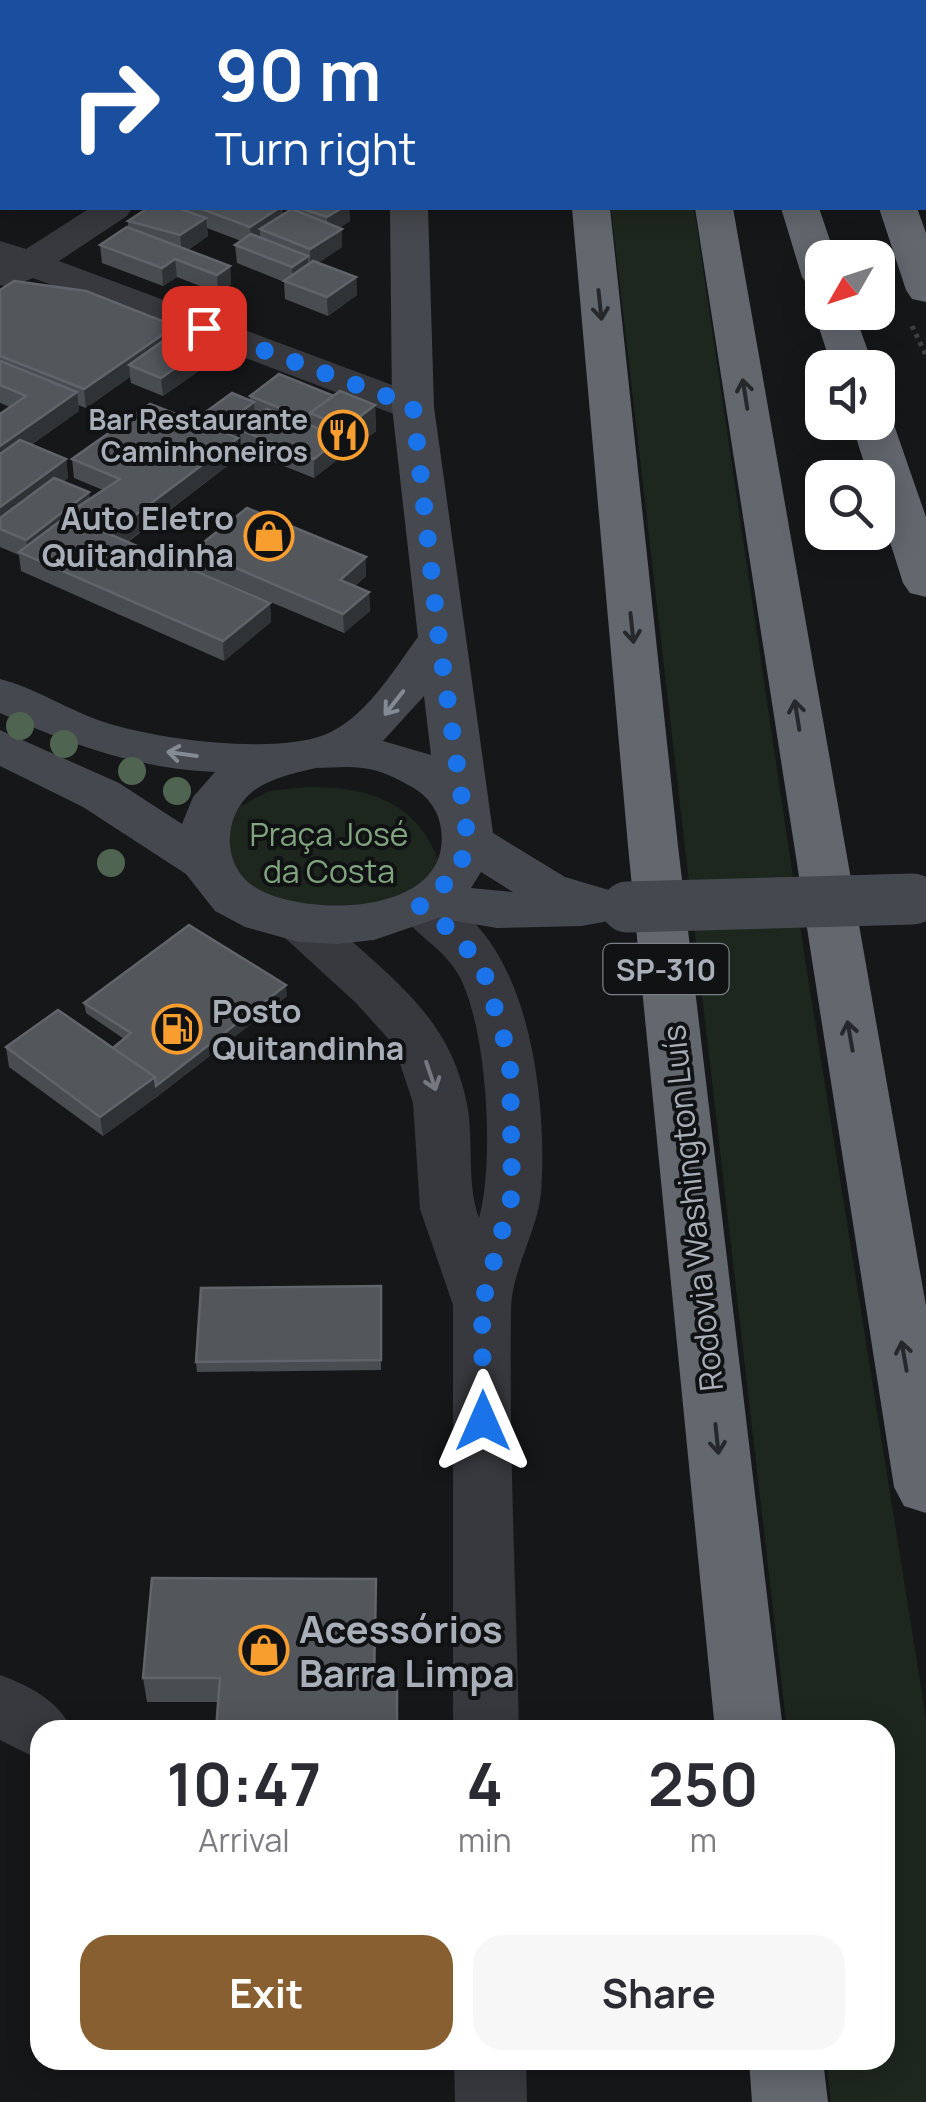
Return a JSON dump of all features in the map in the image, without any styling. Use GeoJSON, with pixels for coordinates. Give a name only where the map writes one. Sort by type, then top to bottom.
{"type":"FeatureCollection","features":[{"type":"Feature","properties":{"kind":"highway","name":"Rodovia Washington Luís"},"geometry":{"type":"LineString","coordinates":[[591,210],[655,866],[749,1720]]}},
{"type":"Feature","properties":{"kind":"highway"},"geometry":{"type":"LineString","coordinates":[[714,210],[926,1487]]}},
{"type":"Feature","properties":{"kind":"highway"},"geometry":{"type":"LineString","coordinates":[[801,210],[810,240]]}},
{"type":"Feature","properties":{"kind":"highway"},"geometry":{"type":"LineString","coordinates":[[899,210],[926,290]]}},
{"type":"Feature","properties":{"kind":"highway"},"geometry":{"type":"LineString","coordinates":[[878,440],[926,584]]}},
{"type":"Feature","properties":{"kind":"highway"},"geometry":{"type":"LineString","coordinates":[[787,2070],[790,2102]]}},
{"type":"Feature","properties":{"kind":"main road"},"geometry":{"type":"LineString","coordinates":[[0,746],[101,795],[206,864],[225,891],[259,913],[302,925],[343,927],[384,921],[425,903],[458,872],[465,825],[439,640],[413,406],[409,210]]}},
{"type":"Feature","properties":{"kind":"main road"},"geometry":{"type":"LineString","coordinates":[[334,750],[365,734],[389,711],[439,640]]}},
{"type":"Feature","properties":{"kind":"main road"},"geometry":{"type":"LineString","coordinates":[[0,694],[85,732],[181,755],[280,760],[334,750],[375,753],[412,766],[443,784],[465,825],[547,889],[614,907]]}},
{"type":"Feature","properties":{"kind":"main road"},"geometry":{"type":"LineString","coordinates":[[206,864],[202,843],[205,822],[215,802],[231,785],[280,760]]}},
{"type":"Feature","properties":{"kind":"main road"},"geometry":{"type":"LineString","coordinates":[[425,903],[546,912],[920,900]]}},
{"type":"Feature","properties":{"kind":"street"},"geometry":{"type":"LineString","coordinates":[[10,266],[110,210]]}},
{"type":"Feature","properties":{"kind":"street"},"geometry":{"type":"LineString","coordinates":[[10,266],[413,406]]}},
{"type":"Feature","properties":{"kind":"street"},"geometry":{"type":"LineString","coordinates":[[425,903],[458,936],[484,972],[510,1059],[512,1195],[482,1304],[486,1720]]}},
{"type":"Feature","properties":{"kind":"street"},"geometry":{"type":"LineString","coordinates":[[302,925],[374,990],[418,1037],[440,1103],[448,1208],[482,1304]]}},
{"type":"Feature","properties":{"kind":"street"},"geometry":{"type":"LineString","coordinates":[[0,1704],[30,1724]]}},
{"type":"Feature","properties":{"kind":"street"},"geometry":{"type":"LineString","coordinates":[[490,2070],[491,2102]]}},
{"type":"Feature","properties":{"kind":"green space"},"geometry":{"type":"Polygon","coordinates":[[[611,210],[694,210],[806,965],[926,1719],[926,2102],[831,2102],[827,2070],[895,2070],[895,1720],[786,1720],[611,210]]]}},
{"type":"Feature","properties":{"kind":"green space","name":"Praça José da Costa"},"geometry":{"type":"Polygon","coordinates":[[[306,787],[369,794],[404,811],[430,842],[439,863],[431,884],[386,914],[265,905],[216,859],[239,807],[269,791],[306,787]]]}},
{"type":"Feature","properties":{"kind":"building"},"geometry":{"type":"Polygon","coordinates":[[[145,210],[184,210],[206,218],[180,235],[128,221],[145,210]]]}},
{"type":"Feature","properties":{"kind":"building"},"geometry":{"type":"Polygon","coordinates":[[[204,210],[276,210],[250,227],[204,210]]]}},
{"type":"Feature","properties":{"kind":"building"},"geometry":{"type":"Polygon","coordinates":[[[294,210],[342,229],[310,249],[260,229],[294,210]]]}},
{"type":"Feature","properties":{"kind":"building"},"geometry":{"type":"Polygon","coordinates":[[[306,210],[339,210],[327,217],[306,210]]]}},
{"type":"Feature","properties":{"kind":"building"},"geometry":{"type":"Polygon","coordinates":[[[127,227],[230,266],[217,275],[175,259],[162,268],[100,245],[127,227]]]}},
{"type":"Feature","properties":{"kind":"building"},"geometry":{"type":"Polygon","coordinates":[[[251,234],[308,256],[292,267],[235,245],[251,234]]]}},
{"type":"Feature","properties":{"kind":"building"},"geometry":{"type":"Polygon","coordinates":[[[313,261],[356,277],[327,297],[284,281],[313,261]]]}},
{"type":"Feature","properties":{"kind":"building"},"geometry":{"type":"Polygon","coordinates":[[[14,281],[86,291],[175,326],[84,389],[0,356],[0,290],[14,281]]]}},
{"type":"Feature","properties":{"kind":"building"},"geometry":{"type":"Polygon","coordinates":[[[170,336],[202,349],[161,378],[129,365],[170,336]]]}},
{"type":"Feature","properties":{"kind":"building"},"geometry":{"type":"Polygon","coordinates":[[[0,361],[77,392],[0,446],[0,414],[26,396],[0,385],[0,361]]]}},
{"type":"Feature","properties":{"kind":"building"},"geometry":{"type":"Polygon","coordinates":[[[279,374],[334,396],[310,413],[310,420],[250,396],[279,374]]]}},
{"type":"Feature","properties":{"kind":"building"},"geometry":{"type":"Polygon","coordinates":[[[340,391],[375,405],[345,428],[310,413],[340,391]]]}},
{"type":"Feature","properties":{"kind":"building"},"geometry":{"type":"Polygon","coordinates":[[[232,393],[254,402],[222,426],[199,417],[232,393]]]}},
{"type":"Feature","properties":{"kind":"building"},"geometry":{"type":"Polygon","coordinates":[[[150,404],[238,438],[114,531],[70,512],[120,479],[72,459],[150,404]]]}},
{"type":"Feature","properties":{"kind":"building"},"geometry":{"type":"Polygon","coordinates":[[[267,409],[341,437],[314,459],[240,430],[267,409]]]}},
{"type":"Feature","properties":{"kind":"building"},"geometry":{"type":"Polygon","coordinates":[[[20,440],[66,459],[0,507],[0,454],[20,440]]]}},
{"type":"Feature","properties":{"kind":"building"},"geometry":{"type":"Polygon","coordinates":[[[54,478],[89,492],[26,540],[0,529],[0,518],[54,478]]]}},
{"type":"Feature","properties":{"kind":"building"},"geometry":{"type":"Polygon","coordinates":[[[247,508],[366,557],[340,580],[369,592],[343,614],[194,550],[247,508]]]}},
{"type":"Feature","properties":{"kind":"building"},"geometry":{"type":"Polygon","coordinates":[[[67,516],[270,603],[223,641],[19,552],[67,516]]]}},
{"type":"Feature","properties":{"kind":"building","name":"Posto Quitandinha"},"geometry":{"type":"Polygon","coordinates":[[[189,925],[286,985],[156,1086],[155,1077],[113,1048],[131,1033],[84,1003],[189,925]]]}},
{"type":"Feature","properties":{"kind":"building"},"geometry":{"type":"Polygon","coordinates":[[[58,1010],[155,1077],[100,1117],[6,1047],[58,1010]]]}},
{"type":"Feature","properties":{"kind":"building"},"geometry":{"type":"Polygon","coordinates":[[[381,1286],[381,1360],[196,1362],[201,1288],[381,1286]]]}},
{"type":"Feature","properties":{"kind":"building","name":"Acessórios Barra Limpa"},"geometry":{"type":"Polygon","coordinates":[[[152,1578],[376,1579],[374,1671],[397,1671],[397,1720],[217,1720],[220,1678],[143,1678],[152,1578]]]}},
{"type":"Feature","properties":{"kind":"place","name":"Bar Restaurante Caminhoneiros"},"geometry":{"type":"Point","coordinates":[343,435]}},
{"type":"Feature","properties":{"kind":"place","name":"Auto Eletro Quitandinha"},"geometry":{"type":"Point","coordinates":[269,536]}},
{"type":"Feature","properties":{"kind":"place","name":"Posto Quitandinha"},"geometry":{"type":"Point","coordinates":[177,1029]}},
{"type":"Feature","properties":{"kind":"place","name":"Acessórios Barra Limpa"},"geometry":{"type":"Point","coordinates":[264,1650]}},
{"type":"Feature","properties":{"kind":"route"},"geometry":{"type":"LineString","coordinates":[[204,328],[413,406],[439,640],[468,841],[458,872],[420,906],[458,936],[484,972],[510,1059],[512,1195],[482,1304],[483,1421]]}}]}
